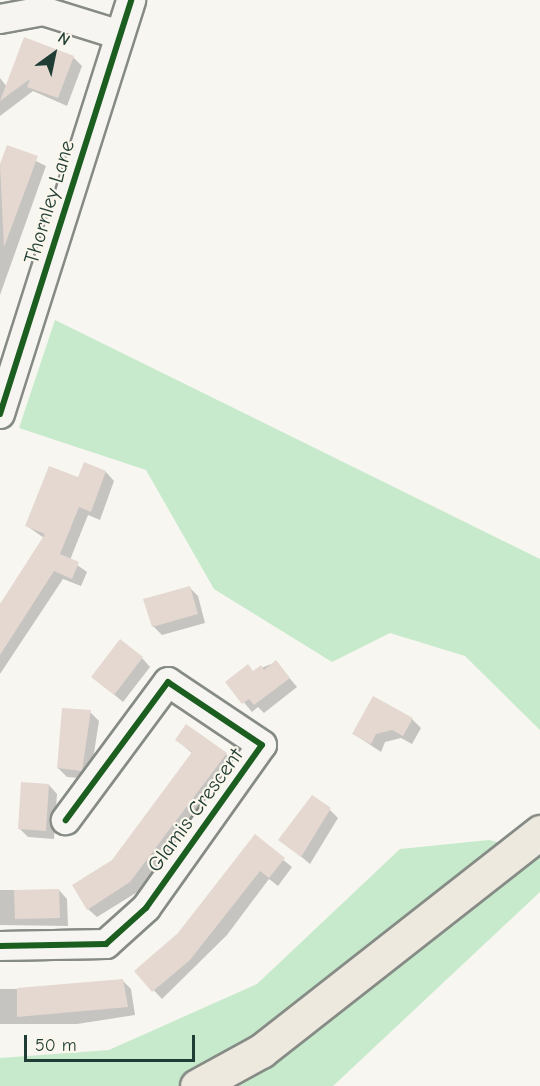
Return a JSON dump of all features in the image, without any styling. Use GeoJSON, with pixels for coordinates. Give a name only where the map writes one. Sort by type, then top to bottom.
{"type":"FeatureCollection","features":[{"type":"Feature","properties":{"kind":"main road"},"geometry":{"type":"LineString","coordinates":[[196,1086],[261,1051],[540,832]]}},
{"type":"Feature","properties":{"kind":"street","name":"Thornley Lane"},"geometry":{"type":"LineString","coordinates":[[0,414],[117,34],[130,0]]}},
{"type":"Feature","properties":{"kind":"street"},"geometry":{"type":"LineString","coordinates":[[0,19],[43,11],[117,34]]}},
{"type":"Feature","properties":{"kind":"street","name":"Glamis Crescent"},"geometry":{"type":"LineString","coordinates":[[0,946],[106,944],[146,908],[262,745],[168,682],[66,820]]}},
{"type":"Feature","properties":{"kind":"green space"},"geometry":{"type":"Polygon","coordinates":[[[55,320],[540,559],[540,730],[465,656],[390,633],[332,662],[214,589],[146,470],[19,428],[55,320]]]}},
{"type":"Feature","properties":{"kind":"green space"},"geometry":{"type":"Polygon","coordinates":[[[489,840],[540,852],[540,892],[333,1086],[0,1086],[0,1058],[109,1050],[257,984],[400,849],[489,840]]]}},
{"type":"Feature","properties":{"kind":"building"},"geometry":{"type":"Polygon","coordinates":[[[24,37],[74,56],[58,98],[27,87],[30,79],[0,101],[24,37]]]}},
{"type":"Feature","properties":{"kind":"building"},"geometry":{"type":"Polygon","coordinates":[[[7,145],[38,156],[4,247],[0,164],[7,145]]]}},
{"type":"Feature","properties":{"kind":"building"},"geometry":{"type":"Polygon","coordinates":[[[84,462],[106,471],[91,512],[79,507],[60,554],[79,562],[72,579],[54,571],[0,655],[0,604],[45,534],[25,526],[49,466],[78,477],[84,462]]]}},
{"type":"Feature","properties":{"kind":"building"},"geometry":{"type":"Polygon","coordinates":[[[190,586],[198,614],[152,627],[143,599],[190,586]]]}},
{"type":"Feature","properties":{"kind":"building"},"geometry":{"type":"Polygon","coordinates":[[[120,639],[143,657],[114,695],[91,677],[120,639]]]}},
{"type":"Feature","properties":{"kind":"building"},"geometry":{"type":"Polygon","coordinates":[[[276,660],[290,678],[254,705],[249,699],[242,704],[225,682],[248,664],[253,671],[261,665],[264,670],[276,660]]]}},
{"type":"Feature","properties":{"kind":"building"},"geometry":{"type":"Polygon","coordinates":[[[373,696],[413,718],[403,736],[392,730],[376,734],[371,744],[352,734],[373,696]]]}},
{"type":"Feature","properties":{"kind":"building"},"geometry":{"type":"Polygon","coordinates":[[[62,708],[91,710],[82,771],[57,768],[62,708]]]}},
{"type":"Feature","properties":{"kind":"building"},"geometry":{"type":"Polygon","coordinates":[[[186,724],[227,753],[130,882],[87,910],[72,885],[112,860],[192,752],[175,740],[186,724]]]}},
{"type":"Feature","properties":{"kind":"building"},"geometry":{"type":"Polygon","coordinates":[[[21,782],[49,784],[46,831],[18,829],[21,782]]]}},
{"type":"Feature","properties":{"kind":"building"},"geometry":{"type":"Polygon","coordinates":[[[312,795],[331,808],[301,857],[278,840],[312,795]]]}},
{"type":"Feature","properties":{"kind":"building"},"geometry":{"type":"Polygon","coordinates":[[[255,834],[285,858],[269,878],[260,871],[190,960],[152,992],[134,971],[178,933],[255,834]]]}},
{"type":"Feature","properties":{"kind":"building"},"geometry":{"type":"Polygon","coordinates":[[[59,889],[60,918],[15,919],[14,890],[59,889]]]}},
{"type":"Feature","properties":{"kind":"building"},"geometry":{"type":"Polygon","coordinates":[[[123,979],[128,1007],[17,1017],[17,988],[123,979]]]}},
{"type":"Feature","properties":{"kind":"cycle path"},"geometry":{"type":"LineString","coordinates":[[0,414],[131,0]]}},
{"type":"Feature","properties":{"kind":"cycle path"},"geometry":{"type":"LineString","coordinates":[[0,946],[106,944],[146,908],[262,745],[168,682],[66,820]]}}]}
